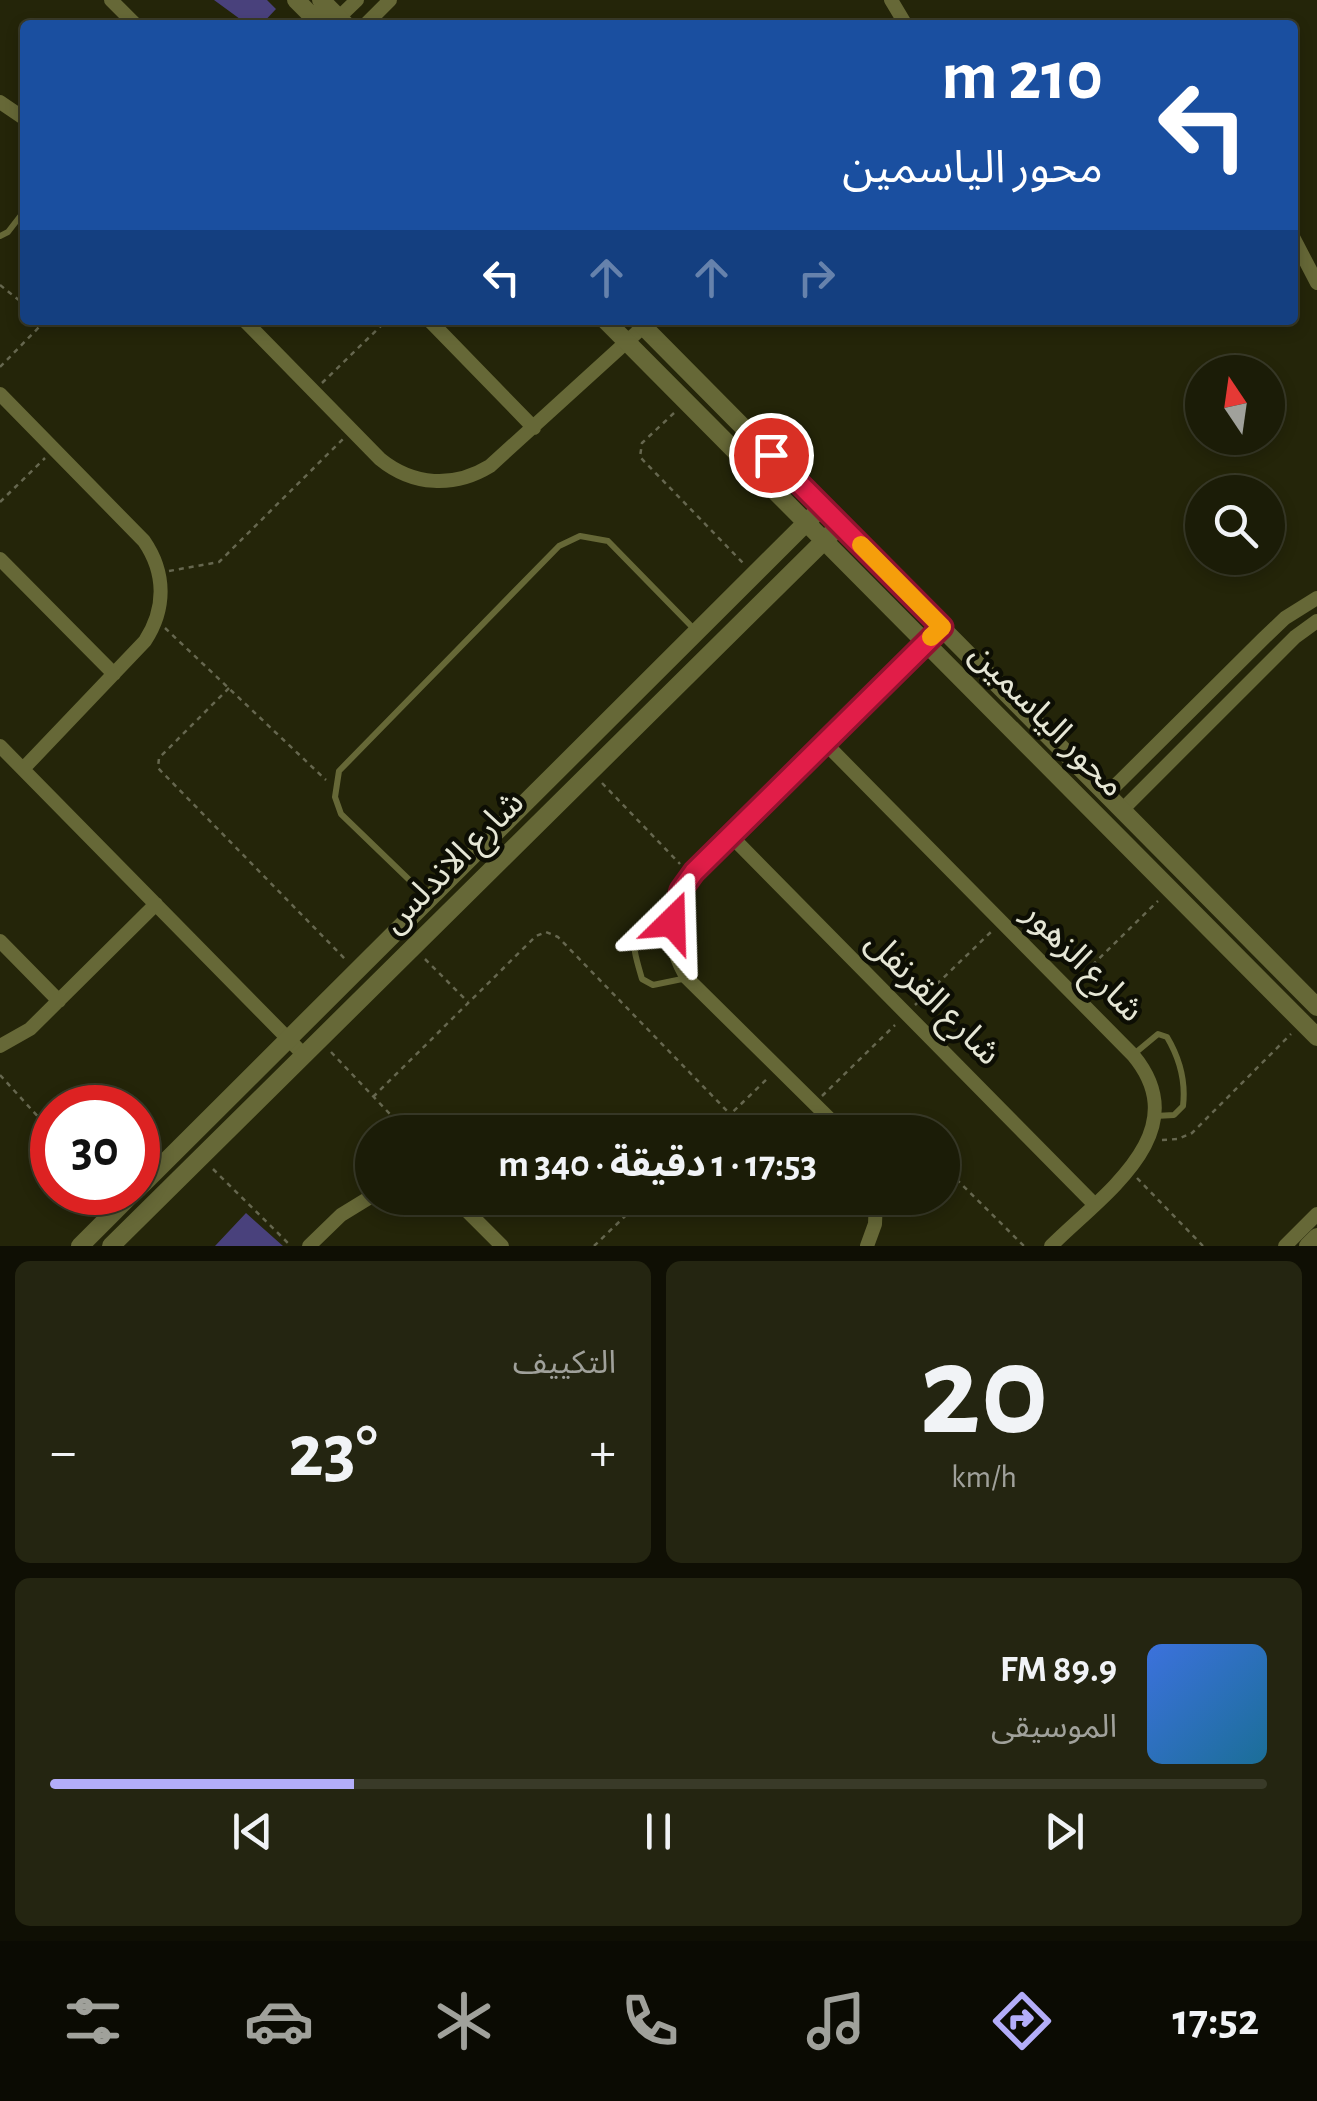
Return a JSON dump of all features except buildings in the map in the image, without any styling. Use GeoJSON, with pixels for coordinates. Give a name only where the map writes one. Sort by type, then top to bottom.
{"type":"FeatureCollection","features":[{"type":"Feature","properties":{"kind":"street"},"geometry":{"type":"LineString","coordinates":[[111,0],[131,20]]}},
{"type":"Feature","properties":{"kind":"street"},"geometry":{"type":"LineString","coordinates":[[296,0],[329,20]]}},
{"type":"Feature","properties":{"kind":"street"},"geometry":{"type":"LineString","coordinates":[[337,20],[357,0]]}},
{"type":"Feature","properties":{"kind":"street"},"geometry":{"type":"LineString","coordinates":[[370,20],[390,0]]}},
{"type":"Feature","properties":{"kind":"street"},"geometry":{"type":"LineString","coordinates":[[1298,247],[1317,283]]}},
{"type":"Feature","properties":{"kind":"street"},"geometry":{"type":"LineString","coordinates":[[249,325],[397,471],[438,482],[460,480],[480,472],[534,428],[639,325]]}},
{"type":"Feature","properties":{"kind":"street"},"geometry":{"type":"LineString","coordinates":[[434,325],[534,428]]}},
{"type":"Feature","properties":{"kind":"street","name":"محور الياسمين"},"geometry":{"type":"LineString","coordinates":[[610,325],[1317,1037]]}},
{"type":"Feature","properties":{"kind":"street","name":"محور الياسمين"},"geometry":{"type":"LineString","coordinates":[[643,325],[1317,1007]]}},
{"type":"Feature","properties":{"kind":"street"},"geometry":{"type":"LineString","coordinates":[[0,394],[144,541],[159,573],[161,596],[156,620],[145,641],[23,770]]}},
{"type":"Feature","properties":{"kind":"street","name":"شارع الاندلس"},"geometry":{"type":"LineString","coordinates":[[160,1167],[822,507]]}},
{"type":"Feature","properties":{"kind":"street","name":"شارع الاندلس"},"geometry":{"type":"LineString","coordinates":[[111,1246],[840,525]]}},
{"type":"Feature","properties":{"kind":"street"},"geometry":{"type":"LineString","coordinates":[[0,560],[114,674]]}},
{"type":"Feature","properties":{"kind":"street"},"geometry":{"type":"LineString","coordinates":[[1107,794],[1274,628],[1317,598]]}},
{"type":"Feature","properties":{"kind":"street"},"geometry":{"type":"LineString","coordinates":[[1122,810],[1295,636],[1317,621]]}},
{"type":"Feature","properties":{"kind":"street"},"geometry":{"type":"LineString","coordinates":[[826,1115],[688,978],[673,946],[676,900],[691,874],[942,627]]}},
{"type":"Feature","properties":{"kind":"street","name":"شارع الزهور"},"geometry":{"type":"LineString","coordinates":[[824,742],[1133,1055],[1150,1083],[1155,1116],[1144,1152],[1052,1246]]}},
{"type":"Feature","properties":{"kind":"street"},"geometry":{"type":"LineString","coordinates":[[0,746],[304,1055]]}},
{"type":"Feature","properties":{"kind":"street","name":"شارع القرنفل"},"geometry":{"type":"LineString","coordinates":[[730,836],[1094,1204]]}},
{"type":"Feature","properties":{"kind":"street"},"geometry":{"type":"LineString","coordinates":[[0,1046],[22,1035],[156,904]]}},
{"type":"Feature","properties":{"kind":"street"},"geometry":{"type":"LineString","coordinates":[[0,941],[59,1001]]}},
{"type":"Feature","properties":{"kind":"street"},"geometry":{"type":"LineString","coordinates":[[314,1244],[340,1215],[355,1206]]}},
{"type":"Feature","properties":{"kind":"street"},"geometry":{"type":"LineString","coordinates":[[1285,1246],[1317,1214]]}},
{"type":"Feature","properties":{"kind":"street","name":"شارع الاندلس"},"geometry":{"type":"LineString","coordinates":[[80,1246],[112,1215]]}},
{"type":"Feature","properties":{"kind":"street"},"geometry":{"type":"LineString","coordinates":[[471,1215],[502,1246]]}},
{"type":"Feature","properties":{"kind":"street"},"geometry":{"type":"LineString","coordinates":[[867,1246],[875,1215]]}},
{"type":"Feature","properties":{"kind":"street"},"geometry":{"type":"LineString","coordinates":[[1308,1246],[1317,1237]]}},
{"type":"Feature","properties":{"kind":"lane"},"geometry":{"type":"LineString","coordinates":[[0,236],[20,216]]}},
{"type":"Feature","properties":{"kind":"lane"},"geometry":{"type":"LineString","coordinates":[[430,900],[347,820],[338,806],[335,788],[343,764],[560,546],[572,538],[594,536],[614,545],[697,632]]}},
{"type":"Feature","properties":{"kind":"lane"},"geometry":{"type":"LineString","coordinates":[[672,922],[640,932],[632,946],[642,979],[648,984],[688,978]]}},
{"type":"Feature","properties":{"kind":"lane"},"geometry":{"type":"LineString","coordinates":[[1133,1055],[1158,1034],[1167,1038],[1177,1057],[1183,1078],[1183,1106],[1174,1115],[1155,1116]]}},
{"type":"Feature","properties":{"kind":"path"},"geometry":{"type":"LineString","coordinates":[[0,286],[20,301]]}},
{"type":"Feature","properties":{"kind":"path"},"geometry":{"type":"LineString","coordinates":[[0,367],[40,325]]}},
{"type":"Feature","properties":{"kind":"path"},"geometry":{"type":"LineString","coordinates":[[314,391],[382,325]]}},
{"type":"Feature","properties":{"kind":"path"},"geometry":{"type":"LineString","coordinates":[[686,402],[642,444],[640,457],[754,574]]}},
{"type":"Feature","properties":{"kind":"path"},"geometry":{"type":"LineString","coordinates":[[159,573],[219,562],[352,430]]}},
{"type":"Feature","properties":{"kind":"path"},"geometry":{"type":"LineString","coordinates":[[0,502],[56,448]]}},
{"type":"Feature","properties":{"kind":"path"},"geometry":{"type":"LineString","coordinates":[[156,620],[335,788]]}},
{"type":"Feature","properties":{"kind":"path"},"geometry":{"type":"LineString","coordinates":[[228,688],[159,758],[158,768],[357,972]]}},
{"type":"Feature","properties":{"kind":"path"},"geometry":{"type":"LineString","coordinates":[[591,772],[691,874]]}},
{"type":"Feature","properties":{"kind":"path"},"geometry":{"type":"LineString","coordinates":[[1068,989],[1170,889]]}},
{"type":"Feature","properties":{"kind":"path"},"geometry":{"type":"LineString","coordinates":[[373,1097],[536,936],[550,933],[730,1114],[778,1068]]}},
{"type":"Feature","properties":{"kind":"path"},"geometry":{"type":"LineString","coordinates":[[413,947],[468,1002]]}},
{"type":"Feature","properties":{"kind":"path"},"geometry":{"type":"LineString","coordinates":[[1151,1137],[1171,1140],[1192,1133],[1302,1022]]}},
{"type":"Feature","properties":{"kind":"path"},"geometry":{"type":"LineString","coordinates":[[319,1040],[390,1115]]}},
{"type":"Feature","properties":{"kind":"path"},"geometry":{"type":"LineString","coordinates":[[0,1074],[30,1107]]}},
{"type":"Feature","properties":{"kind":"path"},"geometry":{"type":"LineString","coordinates":[[201,1157],[291,1246]]}},
{"type":"Feature","properties":{"kind":"path"},"geometry":{"type":"LineString","coordinates":[[1129,1170],[1203,1246]]}},
{"type":"Feature","properties":{"kind":"path"},"geometry":{"type":"LineString","coordinates":[[960,1183],[1024,1246]]}},
{"type":"Feature","properties":{"kind":"path"},"geometry":{"type":"LineString","coordinates":[[594,1246],[626,1215]]}},
{"type":"Feature","properties":{"kind":"slow traffic"},"geometry":{"type":"LineString","coordinates":[[861,545],[942,627],[931,637]]}},
{"type":"Feature","properties":{"kind":"route"},"geometry":{"type":"LineString","coordinates":[[672,922],[681,890],[694,872],[942,627],[771,455]]}}]}
